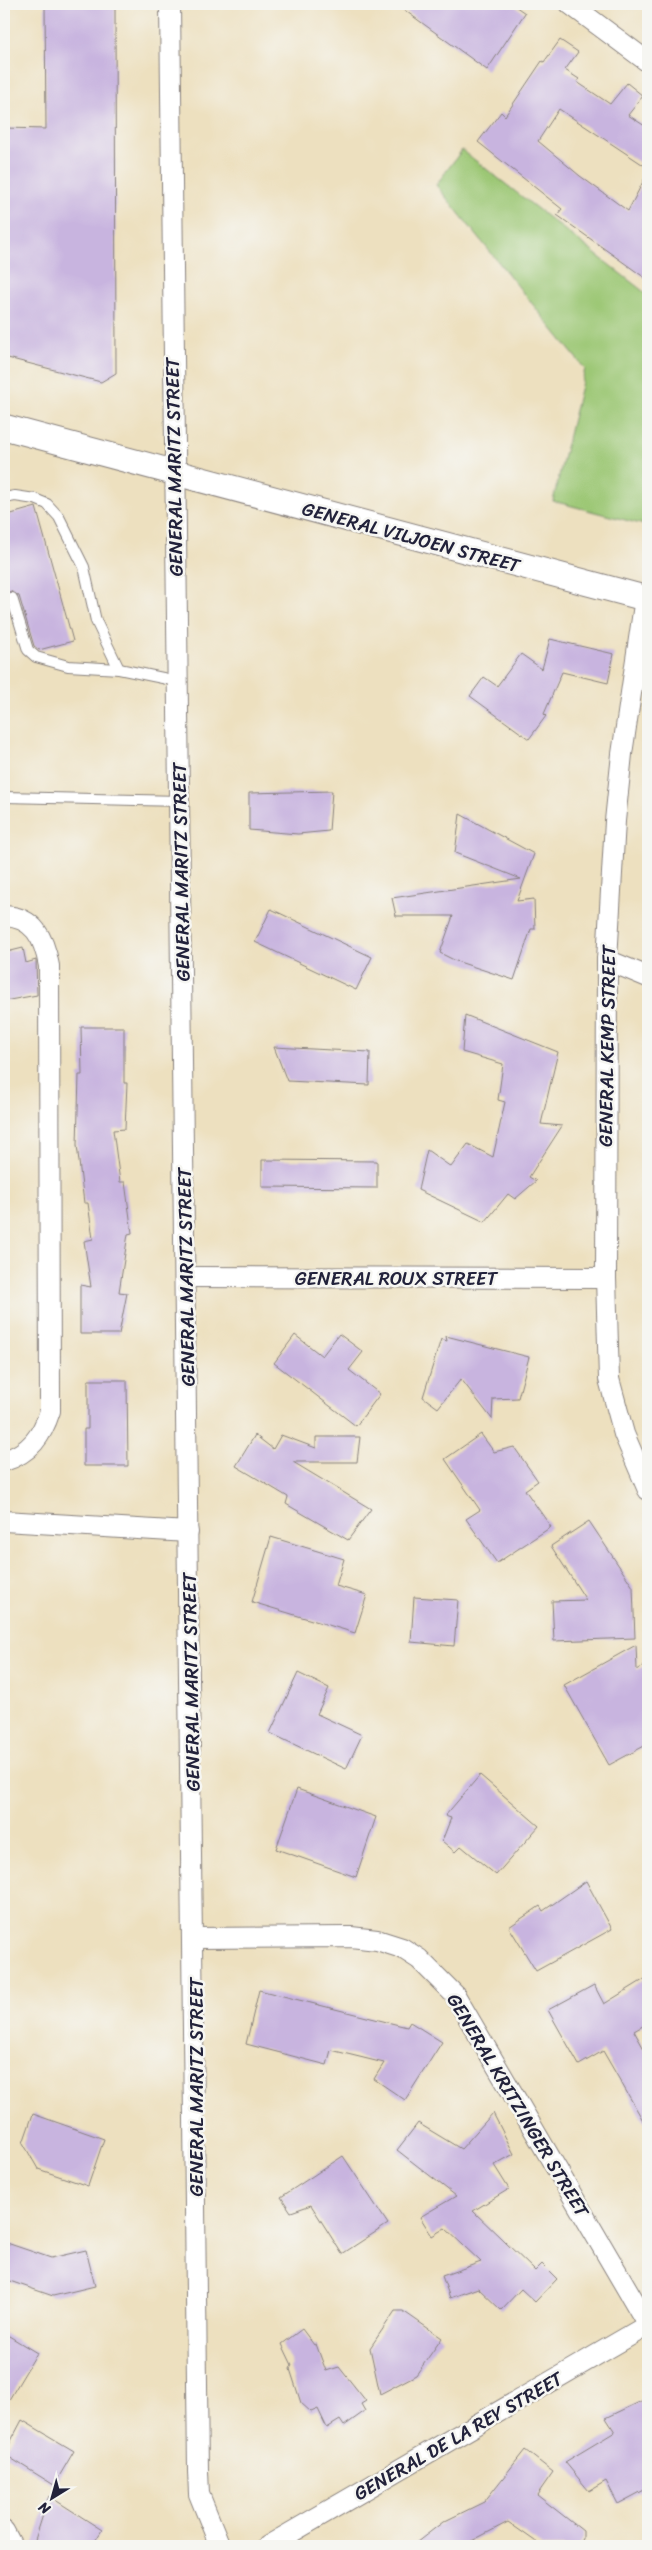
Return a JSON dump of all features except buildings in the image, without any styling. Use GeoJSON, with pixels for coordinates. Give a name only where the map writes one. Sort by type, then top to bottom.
{"type":"FeatureCollection","features":[{"type":"Feature","properties":{"kind":"street","name":"GENERAL MARITZ STREET"},"geometry":{"type":"LineString","coordinates":[[170,4],[174,474],[181,801],[188,1532],[195,1938],[198,2471],[199,2494],[220,2546]]}},
{"type":"Feature","properties":{"kind":"street"},"geometry":{"type":"LineString","coordinates":[[570,4],[648,62]]}},
{"type":"Feature","properties":{"kind":"street","name":"GENERAL VILJOEN STREET"},"geometry":{"type":"LineString","coordinates":[[6,433],[174,474],[647,598]]}},
{"type":"Feature","properties":{"kind":"street","name":"GENERAL KEMP STREET"},"geometry":{"type":"LineString","coordinates":[[647,598],[621,764],[615,821],[607,960],[606,1278],[609,1379],[624,1434],[648,1490]]}},
{"type":"Feature","properties":{"kind":"street"},"geometry":{"type":"LineString","coordinates":[[4,916],[18,917],[31,925],[47,953],[49,966],[50,1411],[40,1436],[32,1446],[4,1461]]}},
{"type":"Feature","properties":{"kind":"street"},"geometry":{"type":"LineString","coordinates":[[607,960],[648,977]]}},
{"type":"Feature","properties":{"kind":"street","name":"GENERAL ROUX STREET"},"geometry":{"type":"LineString","coordinates":[[186,1277],[606,1278]]}},
{"type":"Feature","properties":{"kind":"street"},"geometry":{"type":"LineString","coordinates":[[4,1521],[188,1532]]}},
{"type":"Feature","properties":{"kind":"street","name":"GENERAL KRITZINGER STREET"},"geometry":{"type":"LineString","coordinates":[[195,1938],[351,1937],[392,1944],[419,1959],[456,1995],[648,2325]]}},
{"type":"Feature","properties":{"kind":"street","name":"GENERAL DE LA REY STREET"},"geometry":{"type":"LineString","coordinates":[[268,2546],[648,2325]]}},
{"type":"Feature","properties":{"kind":"street"},"geometry":{"type":"LineString","coordinates":[[4,2531],[12,2546]]}},
{"type":"Feature","properties":{"kind":"lane"},"geometry":{"type":"LineString","coordinates":[[4,498],[15,496],[35,499],[46,504],[60,517],[84,568],[96,621],[119,669]]}},
{"type":"Feature","properties":{"kind":"lane"},"geometry":{"type":"LineString","coordinates":[[12,598],[28,650],[36,658],[68,666],[119,669],[177,681]]}},
{"type":"Feature","properties":{"kind":"lane"},"geometry":{"type":"LineString","coordinates":[[4,797],[181,801]]}},
{"type":"Feature","properties":{"kind":"green space"},"geometry":{"type":"Polygon","coordinates":[[[462,150],[648,295],[648,526],[553,501],[585,369],[436,185],[462,150]]]}}]}
